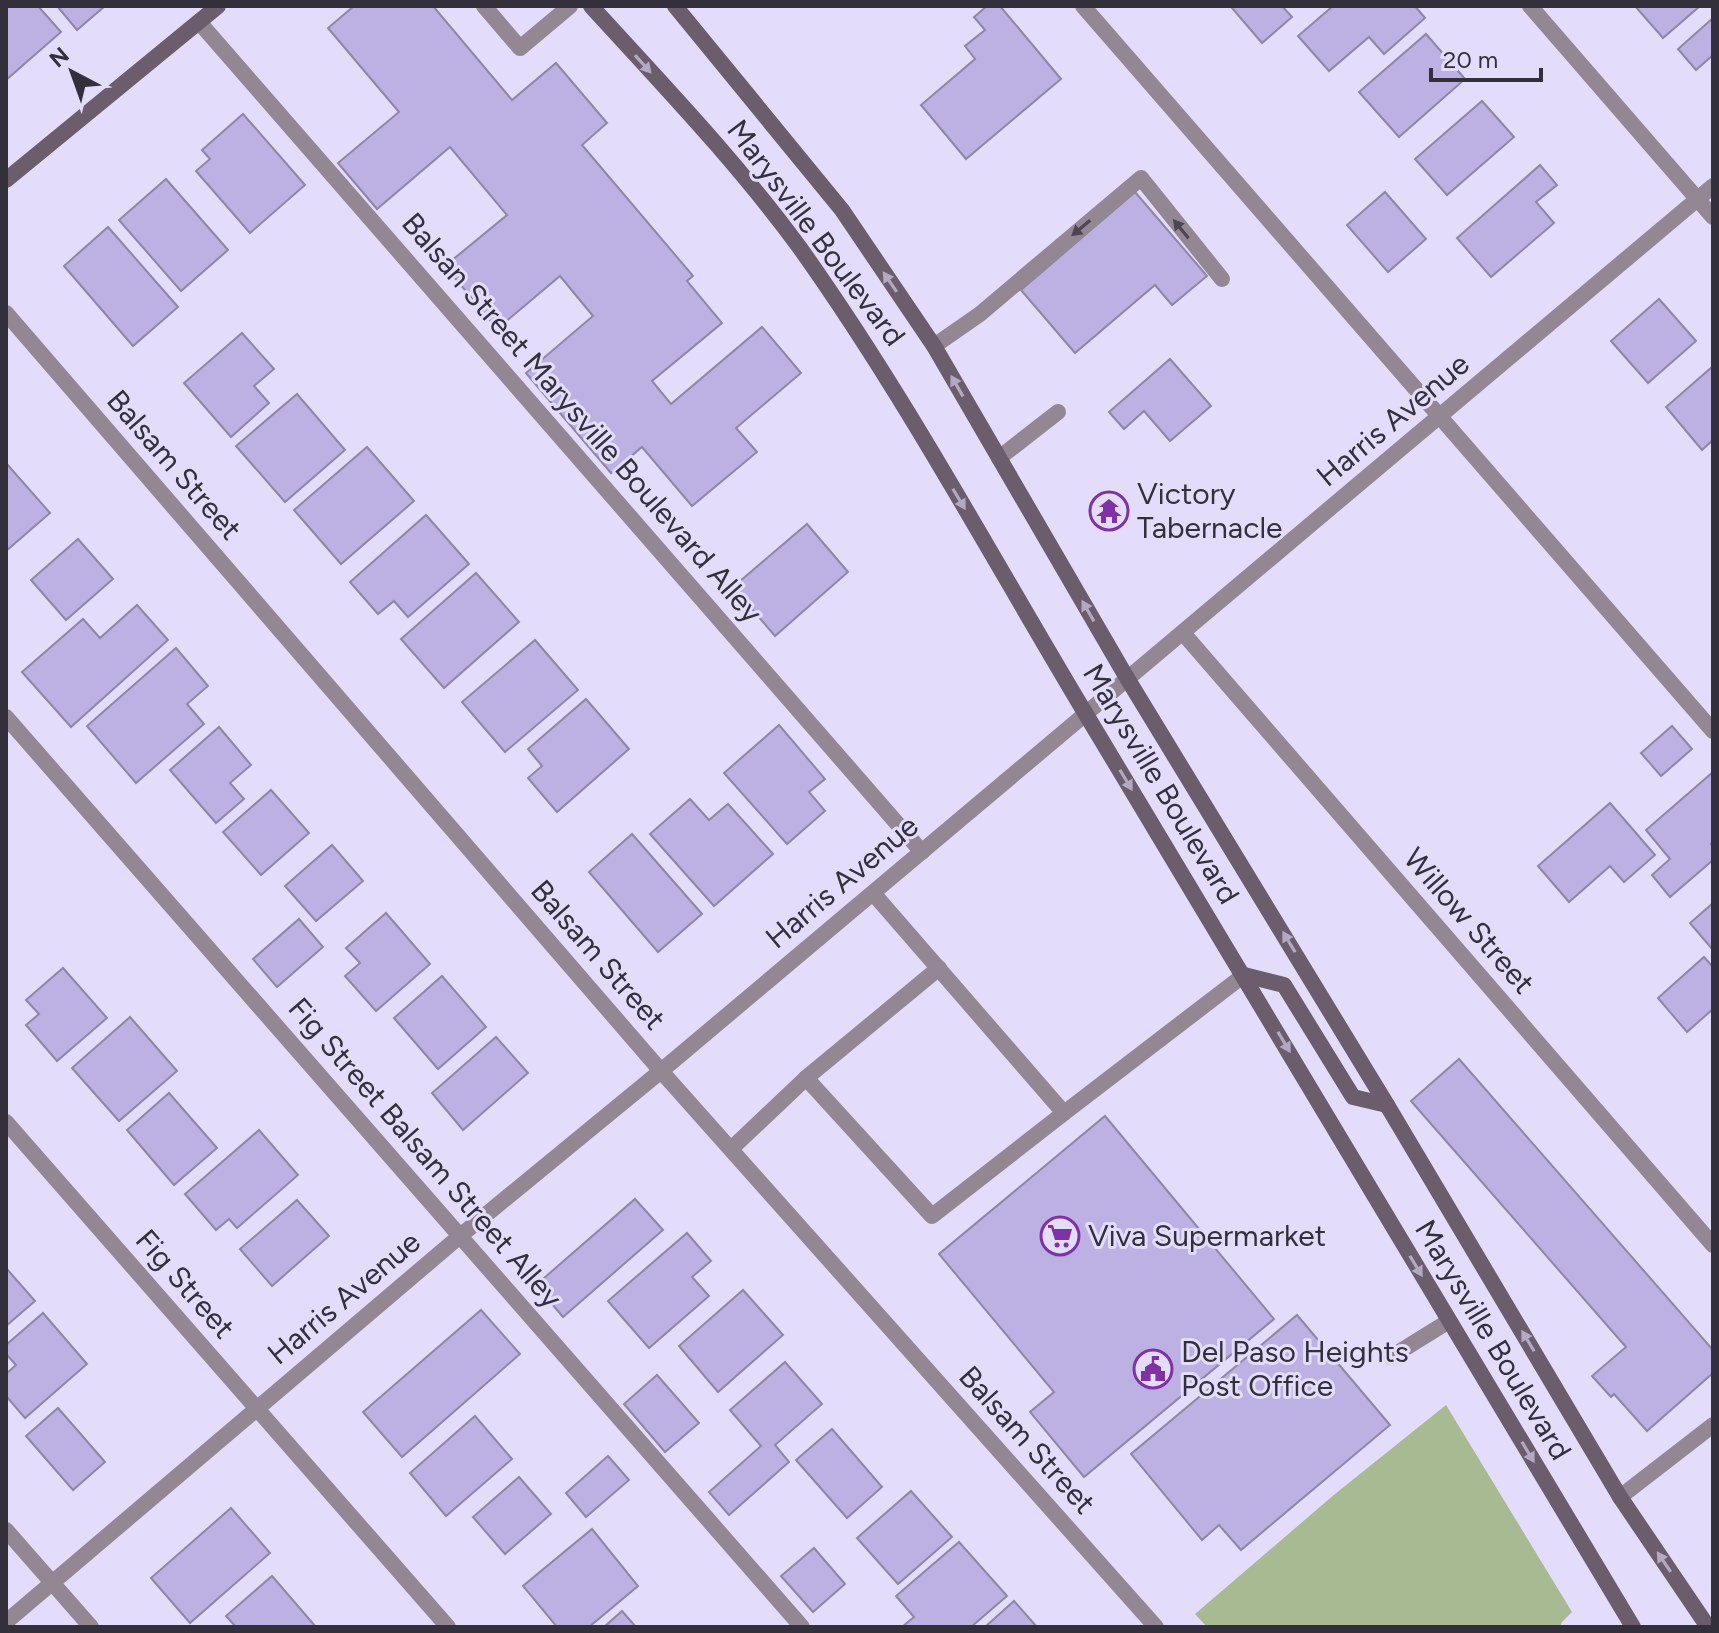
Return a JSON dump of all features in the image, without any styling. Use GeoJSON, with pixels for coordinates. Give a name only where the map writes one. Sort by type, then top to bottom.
{"type":"FeatureCollection","features":[{"type":"Feature","properties":{"kind":"main road"},"geometry":{"type":"LineString","coordinates":[[6,180],[218,6]]}},
{"type":"Feature","properties":{"kind":"main road","name":"Marysville Boulevard"},"geometry":{"type":"LineString","coordinates":[[591,6],[720,147],[806,257],[876,359],[1633,1627]]}},
{"type":"Feature","properties":{"kind":"main road","name":"Marysville Boulevard"},"geometry":{"type":"LineString","coordinates":[[675,6],[842,210],[934,346],[1127,678],[1387,1105],[1620,1497],[1708,1627]]}},
{"type":"Feature","properties":{"kind":"main road"},"geometry":{"type":"LineString","coordinates":[[1244,975],[1284,985],[1353,1097],[1387,1105]]}},
{"type":"Feature","properties":{"kind":"street"},"geometry":{"type":"LineString","coordinates":[[484,6],[520,48],[570,6]]}},
{"type":"Feature","properties":{"kind":"street"},"geometry":{"type":"LineString","coordinates":[[1083,6],[1713,731]]}},
{"type":"Feature","properties":{"kind":"street"},"geometry":{"type":"LineString","coordinates":[[1530,6],[1713,217]]}},
{"type":"Feature","properties":{"kind":"street","name":"Balsan Street Marysville Boulevard Alley"},"geometry":{"type":"LineString","coordinates":[[199,22],[922,852]]}},
{"type":"Feature","properties":{"kind":"street"},"geometry":{"type":"LineString","coordinates":[[934,346],[980,314],[1141,178],[1222,279]]}},
{"type":"Feature","properties":{"kind":"street","name":"Harris Avenue"},"geometry":{"type":"LineString","coordinates":[[6,1622],[460,1236],[661,1071],[1713,186]]}},
{"type":"Feature","properties":{"kind":"street","name":"Balsam Street"},"geometry":{"type":"LineString","coordinates":[[6,313],[661,1071],[1156,1627]]}},
{"type":"Feature","properties":{"kind":"street"},"geometry":{"type":"LineString","coordinates":[[999,458],[1058,412]]}},
{"type":"Feature","properties":{"kind":"street","name":"Willow Street"},"geometry":{"type":"LineString","coordinates":[[1183,633],[1713,1245]]}},
{"type":"Feature","properties":{"kind":"street","name":"Fig Street Balsam Street Alley"},"geometry":{"type":"LineString","coordinates":[[6,717],[802,1627]]}},
{"type":"Feature","properties":{"kind":"street"},"geometry":{"type":"LineString","coordinates":[[873,893],[1064,1113]]}},
{"type":"Feature","properties":{"kind":"street"},"geometry":{"type":"LineString","coordinates":[[731,1149],[806,1078],[939,968]]}},
{"type":"Feature","properties":{"kind":"street"},"geometry":{"type":"LineString","coordinates":[[806,1078],[932,1216],[1244,975]]}},
{"type":"Feature","properties":{"kind":"street","name":"Fig Street"},"geometry":{"type":"LineString","coordinates":[[6,1122],[448,1627]]}},
{"type":"Feature","properties":{"kind":"street"},"geometry":{"type":"LineString","coordinates":[[1391,1357],[1449,1321]]}},
{"type":"Feature","properties":{"kind":"street"},"geometry":{"type":"LineString","coordinates":[[1620,1497],[1713,1425]]}},
{"type":"Feature","properties":{"kind":"street"},"geometry":{"type":"LineString","coordinates":[[6,1530],[91,1627]]}},
{"type":"Feature","properties":{"kind":"green space"},"geometry":{"type":"Polygon","coordinates":[[[1446,1405],[1572,1612],[1560,1627],[1207,1627],[1195,1614],[1335,1494],[1446,1405]]]}},
{"type":"Feature","properties":{"kind":"building"},"geometry":{"type":"Polygon","coordinates":[[[6,6],[38,6],[61,32],[6,80],[6,6]]]}},
{"type":"Feature","properties":{"kind":"building"},"geometry":{"type":"Polygon","coordinates":[[[57,6],[105,6],[77,30],[57,6]]]}},
{"type":"Feature","properties":{"kind":"building"},"geometry":{"type":"Polygon","coordinates":[[[354,6],[433,6],[512,100],[556,63],[607,123],[582,145],[693,276],[687,281],[722,323],[652,381],[671,404],[762,327],[801,373],[736,428],[757,452],[692,506],[642,447],[611,473],[526,373],[593,316],[560,276],[497,329],[445,266],[507,215],[450,147],[377,209],[338,163],[399,112],[328,28],[354,6]]]}},
{"type":"Feature","properties":{"kind":"building"},"geometry":{"type":"Polygon","coordinates":[[[987,6],[1000,6],[1061,79],[966,159],[921,105],[975,59],[965,46],[985,30],[974,17],[987,6]]]}},
{"type":"Feature","properties":{"kind":"building"},"geometry":{"type":"Polygon","coordinates":[[[1282,6],[1292,17],[1262,43],[1232,8],[1282,6]]]}},
{"type":"Feature","properties":{"kind":"building"},"geometry":{"type":"Polygon","coordinates":[[[1333,6],[1415,6],[1425,18],[1384,54],[1369,37],[1329,71],[1298,36],[1333,6]]]}},
{"type":"Feature","properties":{"kind":"building"},"geometry":{"type":"Polygon","coordinates":[[[1635,6],[1700,6],[1663,38],[1635,6]]]}},
{"type":"Feature","properties":{"kind":"building"},"geometry":{"type":"Polygon","coordinates":[[[1713,18],[1713,55],[1696,70],[1678,49],[1713,18]]]}},
{"type":"Feature","properties":{"kind":"building"},"geometry":{"type":"Polygon","coordinates":[[[1426,34],[1465,79],[1399,137],[1359,92],[1426,34]]]}},
{"type":"Feature","properties":{"kind":"building"},"geometry":{"type":"Polygon","coordinates":[[[1482,101],[1514,137],[1447,195],[1415,159],[1482,101]]]}},
{"type":"Feature","properties":{"kind":"building"},"geometry":{"type":"Polygon","coordinates":[[[243,114],[305,185],[250,233],[196,171],[210,159],[202,150],[243,114]]]}},
{"type":"Feature","properties":{"kind":"building"},"geometry":{"type":"Polygon","coordinates":[[[1540,165],[1557,185],[1536,202],[1554,223],[1491,277],[1457,238],[1540,165]]]}},
{"type":"Feature","properties":{"kind":"building"},"geometry":{"type":"Polygon","coordinates":[[[166,179],[228,250],[181,291],[119,220],[166,179]]]}},
{"type":"Feature","properties":{"kind":"building"},"geometry":{"type":"Polygon","coordinates":[[[1135,192],[1207,276],[1172,305],[1155,285],[1075,353],[1021,290],[1135,192]]]}},
{"type":"Feature","properties":{"kind":"building"},"geometry":{"type":"Polygon","coordinates":[[[1385,192],[1426,239],[1388,272],[1347,225],[1385,192]]]}},
{"type":"Feature","properties":{"kind":"building"},"geometry":{"type":"Polygon","coordinates":[[[108,227],[178,307],[133,346],[64,266],[108,227]]]}},
{"type":"Feature","properties":{"kind":"building"},"geometry":{"type":"Polygon","coordinates":[[[1659,299],[1696,341],[1648,383],[1611,341],[1659,299]]]}},
{"type":"Feature","properties":{"kind":"building"},"geometry":{"type":"Polygon","coordinates":[[[242,333],[274,369],[254,386],[269,403],[231,437],[184,383],[242,333]]]}},
{"type":"Feature","properties":{"kind":"building"},"geometry":{"type":"Polygon","coordinates":[[[1170,359],[1211,406],[1170,441],[1144,411],[1124,429],[1109,412],[1170,359]]]}},
{"type":"Feature","properties":{"kind":"building"},"geometry":{"type":"Polygon","coordinates":[[[1712,367],[1713,440],[1702,450],[1666,407],[1712,367]]]}},
{"type":"Feature","properties":{"kind":"building"},"geometry":{"type":"Polygon","coordinates":[[[297,394],[345,450],[285,502],[236,446],[297,394]]]}},
{"type":"Feature","properties":{"kind":"building"},"geometry":{"type":"Polygon","coordinates":[[[367,447],[414,501],[341,564],[294,510],[367,447]]]}},
{"type":"Feature","properties":{"kind":"building"},"geometry":{"type":"Polygon","coordinates":[[[6,463],[50,513],[6,551],[6,463]]]}},
{"type":"Feature","properties":{"kind":"building"},"geometry":{"type":"Polygon","coordinates":[[[426,515],[469,564],[408,617],[394,601],[378,614],[350,582],[426,515]]]}},
{"type":"Feature","properties":{"kind":"building"},"geometry":{"type":"Polygon","coordinates":[[[807,524],[848,572],[775,636],[733,587],[807,524]]]}},
{"type":"Feature","properties":{"kind":"building"},"geometry":{"type":"Polygon","coordinates":[[[78,539],[113,579],[66,620],[31,580],[78,539]]]}},
{"type":"Feature","properties":{"kind":"building"},"geometry":{"type":"Polygon","coordinates":[[[476,573],[519,622],[444,688],[401,639],[476,573]]]}},
{"type":"Feature","properties":{"kind":"building"},"geometry":{"type":"Polygon","coordinates":[[[137,605],[168,640],[71,727],[22,672],[83,619],[100,638],[137,605]]]}},
{"type":"Feature","properties":{"kind":"building"},"geometry":{"type":"Polygon","coordinates":[[[535,640],[578,690],[505,752],[462,702],[535,640]]]}},
{"type":"Feature","properties":{"kind":"building"},"geometry":{"type":"Polygon","coordinates":[[[176,648],[208,686],[187,704],[204,724],[136,783],[87,726],[176,648]]]}},
{"type":"Feature","properties":{"kind":"building"},"geometry":{"type":"Polygon","coordinates":[[[586,699],[629,749],[557,812],[528,778],[542,766],[528,749],[586,699]]]}},
{"type":"Feature","properties":{"kind":"building"},"geometry":{"type":"Polygon","coordinates":[[[779,725],[825,779],[809,792],[825,811],[787,844],[724,773],[779,725]]]}},
{"type":"Feature","properties":{"kind":"building"},"geometry":{"type":"Polygon","coordinates":[[[1672,726],[1692,749],[1661,776],[1641,753],[1672,726]]]}},
{"type":"Feature","properties":{"kind":"building"},"geometry":{"type":"Polygon","coordinates":[[[219,727],[251,765],[230,783],[244,799],[216,823],[170,770],[219,727]]]}},
{"type":"Feature","properties":{"kind":"building"},"geometry":{"type":"Polygon","coordinates":[[[1713,772],[1713,860],[1670,897],[1652,875],[1670,859],[1646,830],[1713,772]]]}},
{"type":"Feature","properties":{"kind":"building"},"geometry":{"type":"Polygon","coordinates":[[[271,790],[309,833],[261,875],[223,832],[271,790]]]}},
{"type":"Feature","properties":{"kind":"building"},"geometry":{"type":"Polygon","coordinates":[[[690,799],[709,820],[728,804],[773,854],[714,906],[650,834],[690,799]]]}},
{"type":"Feature","properties":{"kind":"building"},"geometry":{"type":"Polygon","coordinates":[[[1610,803],[1655,855],[1624,882],[1610,866],[1569,902],[1538,866],[1610,803]]]}},
{"type":"Feature","properties":{"kind":"building"},"geometry":{"type":"Polygon","coordinates":[[[632,834],[702,914],[658,952],[589,872],[632,834]]]}},
{"type":"Feature","properties":{"kind":"building"},"geometry":{"type":"Polygon","coordinates":[[[332,845],[363,881],[316,921],[285,886],[332,845]]]}},
{"type":"Feature","properties":{"kind":"building"},"geometry":{"type":"Polygon","coordinates":[[[1713,903],[1713,950],[1690,923],[1713,903]]]}},
{"type":"Feature","properties":{"kind":"building"},"geometry":{"type":"Polygon","coordinates":[[[386,913],[430,964],[376,1011],[345,976],[360,963],[346,948],[386,913]]]}},
{"type":"Feature","properties":{"kind":"building"},"geometry":{"type":"Polygon","coordinates":[[[299,919],[323,947],[277,987],[253,959],[299,919]]]}},
{"type":"Feature","properties":{"kind":"building"},"geometry":{"type":"Polygon","coordinates":[[[1704,957],[1713,967],[1713,1009],[1687,1032],[1658,998],[1704,957]]]}},
{"type":"Feature","properties":{"kind":"building"},"geometry":{"type":"Polygon","coordinates":[[[63,968],[107,1018],[57,1061],[26,1025],[39,1014],[26,1000],[63,968]]]}},
{"type":"Feature","properties":{"kind":"building"},"geometry":{"type":"Polygon","coordinates":[[[442,976],[486,1027],[438,1069],[394,1018],[442,976]]]}},
{"type":"Feature","properties":{"kind":"building"},"geometry":{"type":"Polygon","coordinates":[[[130,1017],[177,1071],[119,1121],[72,1068],[130,1017]]]}},
{"type":"Feature","properties":{"kind":"building"},"geometry":{"type":"Polygon","coordinates":[[[496,1037],[528,1073],[463,1130],[432,1093],[496,1037]]]}},
{"type":"Feature","properties":{"kind":"building"},"geometry":{"type":"Polygon","coordinates":[[[1459,1059],[1713,1350],[1713,1373],[1647,1431],[1614,1394],[1611,1397],[1592,1376],[1626,1347],[1411,1101],[1459,1059]]]}},
{"type":"Feature","properties":{"kind":"building"},"geometry":{"type":"Polygon","coordinates":[[[169,1093],[217,1148],[174,1185],[127,1130],[169,1093]]]}},
{"type":"Feature","properties":{"kind":"building"},"geometry":{"type":"Polygon","coordinates":[[[1105,1116],[1274,1319],[1084,1477],[1030,1412],[1054,1392],[939,1254],[1105,1116]]]}},
{"type":"Feature","properties":{"kind":"building"},"geometry":{"type":"Polygon","coordinates":[[[259,1130],[298,1175],[237,1228],[229,1219],[216,1230],[185,1194],[259,1130]]]}},
{"type":"Feature","properties":{"kind":"building"},"geometry":{"type":"Polygon","coordinates":[[[635,1199],[663,1230],[563,1317],[536,1285],[635,1199]]]}},
{"type":"Feature","properties":{"kind":"building"},"geometry":{"type":"Polygon","coordinates":[[[297,1200],[329,1236],[272,1286],[240,1249],[297,1200]]]}},
{"type":"Feature","properties":{"kind":"building"},"geometry":{"type":"Polygon","coordinates":[[[687,1233],[711,1261],[692,1277],[709,1296],[649,1348],[608,1301],[687,1233]]]}},
{"type":"Feature","properties":{"kind":"building"},"geometry":{"type":"Polygon","coordinates":[[[6,1268],[35,1301],[6,1326],[6,1268]]]}},
{"type":"Feature","properties":{"kind":"building"},"geometry":{"type":"Polygon","coordinates":[[[743,1290],[783,1335],[718,1392],[679,1346],[743,1290]]]}},
{"type":"Feature","properties":{"kind":"building"},"geometry":{"type":"Polygon","coordinates":[[[481,1310],[520,1354],[402,1457],[363,1412],[481,1310]]]}},
{"type":"Feature","properties":{"kind":"building"},"geometry":{"type":"Polygon","coordinates":[[[43,1313],[87,1364],[25,1418],[6,1396],[6,1374],[16,1365],[6,1354],[6,1345],[43,1313]]]}},
{"type":"Feature","properties":{"kind":"building"},"geometry":{"type":"Polygon","coordinates":[[[1297,1315],[1390,1425],[1241,1550],[1219,1525],[1202,1540],[1131,1454],[1297,1315]]]}},
{"type":"Feature","properties":{"kind":"building"},"geometry":{"type":"Polygon","coordinates":[[[785,1362],[822,1404],[775,1445],[789,1462],[729,1515],[709,1492],[761,1446],[730,1410],[785,1362]]]}},
{"type":"Feature","properties":{"kind":"building"},"geometry":{"type":"Polygon","coordinates":[[[657,1375],[699,1423],[665,1452],[624,1404],[657,1375]]]}},
{"type":"Feature","properties":{"kind":"building"},"geometry":{"type":"Polygon","coordinates":[[[58,1408],[105,1462],[73,1490],[26,1436],[58,1408]]]}},
{"type":"Feature","properties":{"kind":"building"},"geometry":{"type":"Polygon","coordinates":[[[475,1416],[512,1459],[446,1516],[410,1473],[475,1416]]]}},
{"type":"Feature","properties":{"kind":"building"},"geometry":{"type":"Polygon","coordinates":[[[832,1429],[882,1487],[847,1518],[796,1460],[832,1429]]]}},
{"type":"Feature","properties":{"kind":"building"},"geometry":{"type":"Polygon","coordinates":[[[608,1456],[629,1480],[586,1517],[566,1493],[608,1456]]]}},
{"type":"Feature","properties":{"kind":"building"},"geometry":{"type":"Polygon","coordinates":[[[519,1477],[551,1514],[505,1554],[473,1517],[519,1477]]]}},
{"type":"Feature","properties":{"kind":"building"},"geometry":{"type":"Polygon","coordinates":[[[911,1491],[952,1537],[898,1584],[857,1538],[911,1491]]]}},
{"type":"Feature","properties":{"kind":"building"},"geometry":{"type":"Polygon","coordinates":[[[231,1508],[270,1553],[190,1623],[151,1578],[231,1508]]]}},
{"type":"Feature","properties":{"kind":"building"},"geometry":{"type":"Polygon","coordinates":[[[592,1529],[638,1586],[589,1627],[557,1627],[523,1586],[592,1529]]]}},
{"type":"Feature","properties":{"kind":"building"},"geometry":{"type":"Polygon","coordinates":[[[959,1542],[1007,1596],[971,1627],[902,1627],[914,1617],[896,1596],[959,1542]]]}},
{"type":"Feature","properties":{"kind":"building"},"geometry":{"type":"Polygon","coordinates":[[[814,1548],[845,1584],[813,1612],[781,1576],[814,1548]]]}},
{"type":"Feature","properties":{"kind":"building"},"geometry":{"type":"Polygon","coordinates":[[[272,1576],[316,1627],[236,1627],[226,1616],[272,1576]]]}},
{"type":"Feature","properties":{"kind":"building"},"geometry":{"type":"Polygon","coordinates":[[[1014,1601],[1037,1627],[985,1627],[1014,1601]]]}},
{"type":"Feature","properties":{"kind":"building"},"geometry":{"type":"Polygon","coordinates":[[[622,1611],[636,1627],[604,1627],[622,1611]]]}},
{"type":"Feature","properties":{"kind":"place","name":"Victory Tabernacle"},"geometry":{"type":"Point","coordinates":[1109,511]}},
{"type":"Feature","properties":{"kind":"place","name":"Viva Supermarket"},"geometry":{"type":"Point","coordinates":[1060,1236]}},
{"type":"Feature","properties":{"kind":"place","name":"Del Paso Heights Post Office"},"geometry":{"type":"Point","coordinates":[1153,1369]}}]}
